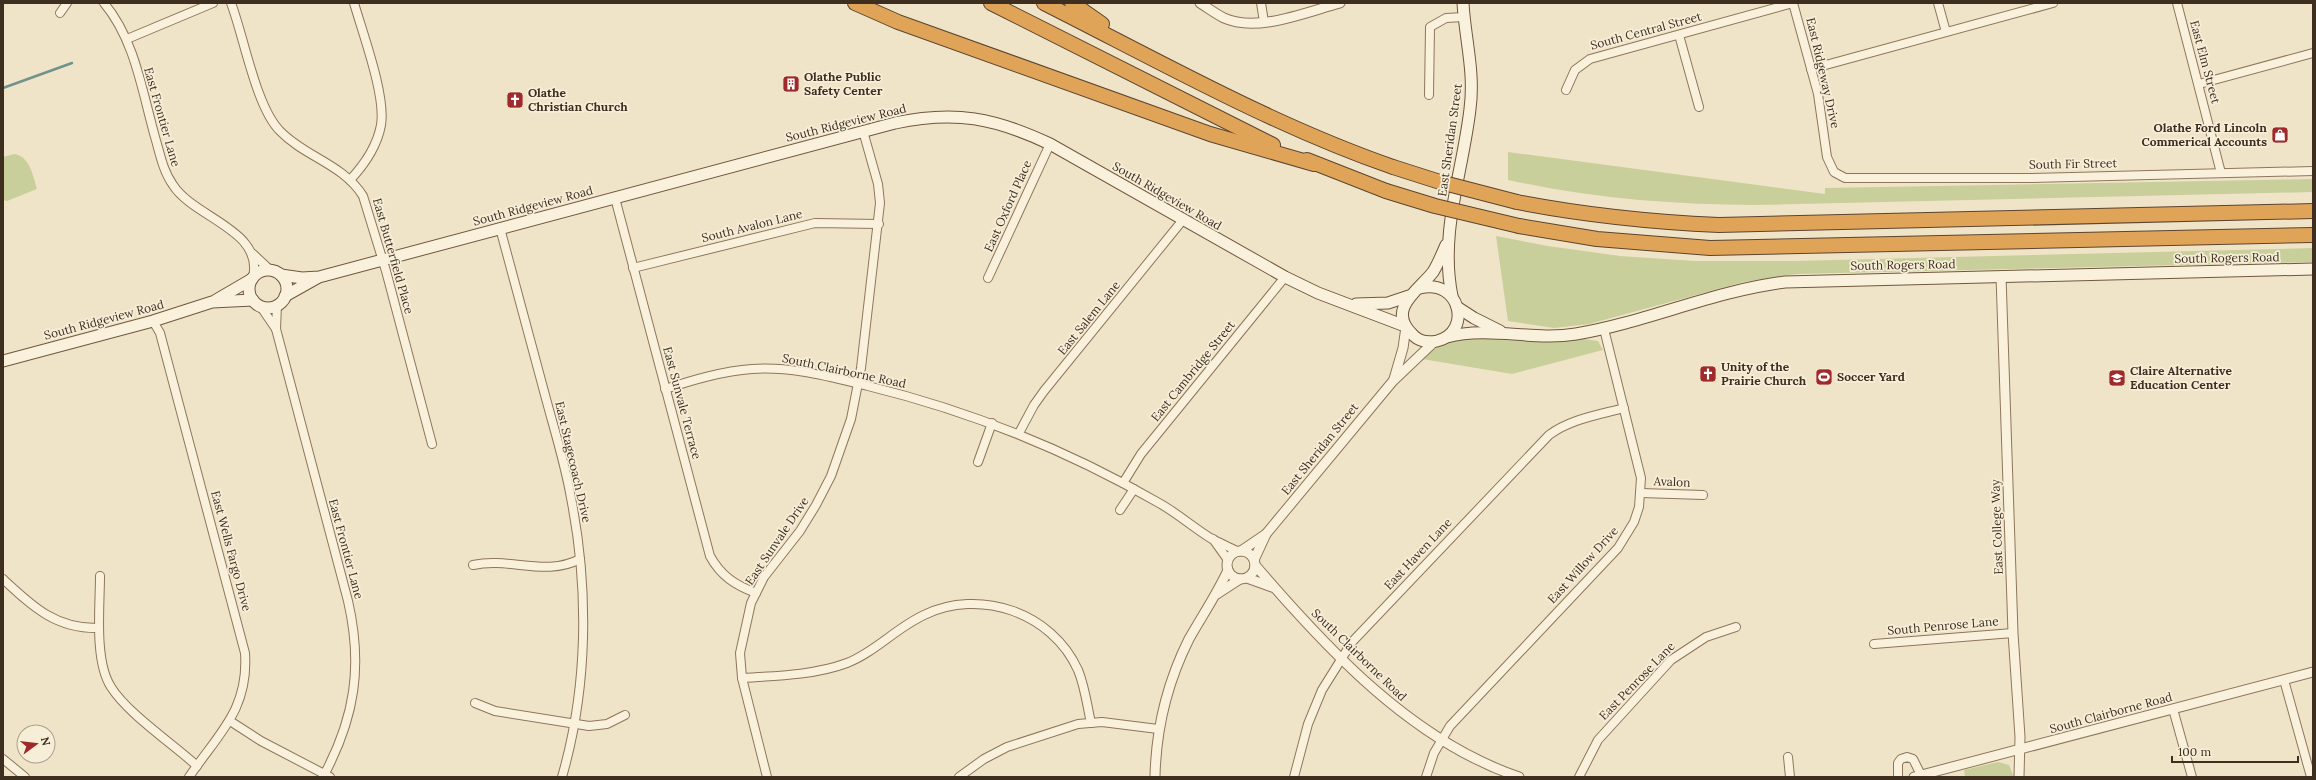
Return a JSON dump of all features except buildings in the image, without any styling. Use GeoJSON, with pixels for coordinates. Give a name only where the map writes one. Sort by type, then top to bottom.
{"type":"FeatureCollection","features":[{"type":"Feature","properties":{"kind":"highway"},"geometry":{"type":"LineString","coordinates":[[855,3],[898,22],[1210,134],[1314,164],[1386,191],[1435,206],[1519,226],[1597,239],[1675,246],[1725,248],[2313,235]]}},
{"type":"Feature","properties":{"kind":"highway"},"geometry":{"type":"LineString","coordinates":[[991,3],[1221,120],[1314,164]]}},
{"type":"Feature","properties":{"kind":"highway"},"geometry":{"type":"LineString","coordinates":[[1044,3],[1270,117],[1325,142],[1393,167],[1440,182],[1517,202],[1574,212],[1621,218],[1719,225],[2313,211]]}},
{"type":"Feature","properties":{"kind":"highway"},"geometry":{"type":"LineString","coordinates":[[1072,3],[1138,50]]}},
{"type":"Feature","properties":{"kind":"main road","name":"East Sheridan Street"},"geometry":{"type":"LineString","coordinates":[[1455,3],[1464,17]]}},
{"type":"Feature","properties":{"kind":"main road","name":"East Sheridan Street"},"geometry":{"type":"LineString","coordinates":[[1452,296],[1447,244],[1472,88],[1470,51],[1463,3]]}},
{"type":"Feature","properties":{"kind":"main road","name":"South Ridgeview Road"},"geometry":{"type":"LineString","coordinates":[[319,276],[863,131],[921,117],[971,117],[1018,129],[1050,144],[1182,221],[1285,277],[1318,293],[1350,304],[1405,327]]}},
{"type":"Feature","properties":{"kind":"main road","name":"East Sheridan Street"},"geometry":{"type":"LineString","coordinates":[[1420,288],[1434,270],[1447,244]]}},
{"type":"Feature","properties":{"kind":"main road","name":"South Rogers Road"},"geometry":{"type":"LineString","coordinates":[[1447,337],[1463,333],[1501,332],[1551,337],[1604,329],[1725,294],[1784,282],[2313,269]]}},
{"type":"Feature","properties":{"kind":"main road"},"geometry":{"type":"LineString","coordinates":[[212,302],[264,270],[270,270],[281,275],[302,278],[319,276]]}},
{"type":"Feature","properties":{"kind":"main road"},"geometry":{"type":"LineString","coordinates":[[281,275],[287,287],[285,296]]}},
{"type":"Feature","properties":{"kind":"main road"},"geometry":{"type":"LineString","coordinates":[[212,302],[257,303],[268,308],[277,305],[285,296],[319,276]]}},
{"type":"Feature","properties":{"kind":"main road"},"geometry":{"type":"LineString","coordinates":[[253,278],[249,288],[257,303]]}},
{"type":"Feature","properties":{"kind":"main road"},"geometry":{"type":"LineString","coordinates":[[1438,287],[1452,296],[1457,307],[1457,323],[1447,337],[1434,342],[1419,339],[1405,327],[1403,314],[1404,305],[1409,296],[1420,288],[1438,287]]}},
{"type":"Feature","properties":{"kind":"main road","name":"South Ridgeview Road"},"geometry":{"type":"LineString","coordinates":[[1350,304],[1388,303],[1409,296]]}},
{"type":"Feature","properties":{"kind":"main road","name":"South Ridgeview Road"},"geometry":{"type":"LineString","coordinates":[[3,361],[153,321],[212,302]]}},
{"type":"Feature","properties":{"kind":"main road"},"geometry":{"type":"LineString","coordinates":[[1457,307],[1501,332]]}},
{"type":"Feature","properties":{"kind":"street"},"geometry":{"type":"LineString","coordinates":[[60,13],[67,3]]}},
{"type":"Feature","properties":{"kind":"street","name":"East Frontier Lane"},"geometry":{"type":"LineString","coordinates":[[104,3],[127,39],[162,162],[172,185],[186,201],[232,230],[242,240],[252,254],[270,270]]}},
{"type":"Feature","properties":{"kind":"street"},"geometry":{"type":"LineString","coordinates":[[127,39],[213,3]]}},
{"type":"Feature","properties":{"kind":"street","name":"East Butterfield Place"},"geometry":{"type":"LineString","coordinates":[[231,3],[267,116],[281,132],[340,171],[364,196],[383,259],[432,444]]}},
{"type":"Feature","properties":{"kind":"street"},"geometry":{"type":"LineString","coordinates":[[350,180],[362,167],[374,148],[381,126],[382,114],[379,95],[354,3]]}},
{"type":"Feature","properties":{"kind":"street"},"geometry":{"type":"LineString","coordinates":[[1200,3],[1224,18],[1235,22],[1250,24],[1264,22],[1340,3]]}},
{"type":"Feature","properties":{"kind":"street"},"geometry":{"type":"LineString","coordinates":[[1261,3],[1264,22]]}},
{"type":"Feature","properties":{"kind":"street","name":"South Central Street"},"geometry":{"type":"LineString","coordinates":[[1566,90],[1575,70],[1590,59],[1793,3]]}},
{"type":"Feature","properties":{"kind":"street","name":"East Ridgeway Drive"},"geometry":{"type":"LineString","coordinates":[[1793,3],[1822,114],[1827,157],[1834,172]]}},
{"type":"Feature","properties":{"kind":"street"},"geometry":{"type":"LineString","coordinates":[[1938,3],[1946,32]]}},
{"type":"Feature","properties":{"kind":"street"},"geometry":{"type":"LineString","coordinates":[[1811,69],[2053,3]]}},
{"type":"Feature","properties":{"kind":"street","name":"East Elm Street"},"geometry":{"type":"LineString","coordinates":[[2177,3],[2221,173]]}},
{"type":"Feature","properties":{"kind":"street"},"geometry":{"type":"LineString","coordinates":[[1429,96],[1430,27],[1438,21],[1446,18],[1464,17]]}},
{"type":"Feature","properties":{"kind":"street"},"geometry":{"type":"LineString","coordinates":[[1678,35],[1699,106]]}},
{"type":"Feature","properties":{"kind":"street"},"geometry":{"type":"LineString","coordinates":[[2199,84],[2313,53]]}},
{"type":"Feature","properties":{"kind":"street","name":"East Sunvale Drive"},"geometry":{"type":"LineString","coordinates":[[767,777],[742,678],[740,662],[743,634],[749,608],[764,577],[800,531],[830,476],[851,419],[859,384],[879,224],[880,203],[878,184],[863,131]]}},
{"type":"Feature","properties":{"kind":"street","name":"East Oxford Place"},"geometry":{"type":"LineString","coordinates":[[988,278],[1050,144]]}},
{"type":"Feature","properties":{"kind":"street","name":"South Fir Street"},"geometry":{"type":"LineString","coordinates":[[1834,172],[1845,178],[1856,179],[2313,171]]}},
{"type":"Feature","properties":{"kind":"street","name":"East Sunvale Terrace"},"geometry":{"type":"LineString","coordinates":[[615,198],[710,556],[726,578],[741,587],[756,593]]}},
{"type":"Feature","properties":{"kind":"street","name":"East Salem Lane"},"geometry":{"type":"LineString","coordinates":[[1019,433],[1034,405],[1044,391],[1182,221]]}},
{"type":"Feature","properties":{"kind":"street","name":"South Avalon Lane"},"geometry":{"type":"LineString","coordinates":[[633,268],[815,223],[879,224]]}},
{"type":"Feature","properties":{"kind":"street","name":"East Stagecoach Drive"},"geometry":{"type":"LineString","coordinates":[[500,228],[568,484],[580,560],[583,631],[581,675],[574,724],[562,777]]}},
{"type":"Feature","properties":{"kind":"street"},"geometry":{"type":"LineString","coordinates":[[252,254],[255,267],[253,278]]}},
{"type":"Feature","properties":{"kind":"street","name":"East College Way"},"geometry":{"type":"LineString","coordinates":[[2001,276],[2013,633],[2020,749],[2019,777]]}},
{"type":"Feature","properties":{"kind":"street","name":"East Cambridge Street"},"geometry":{"type":"LineString","coordinates":[[1123,483],[1141,454],[1285,277]]}},
{"type":"Feature","properties":{"kind":"street"},"geometry":{"type":"LineString","coordinates":[[257,303],[276,329]]}},
{"type":"Feature","properties":{"kind":"street"},"geometry":{"type":"LineString","coordinates":[[276,329],[277,305]]}},
{"type":"Feature","properties":{"kind":"street","name":"East Wells Fargo Drive"},"geometry":{"type":"LineString","coordinates":[[153,321],[162,341],[245,653],[244,683],[230,722],[189,777]]}},
{"type":"Feature","properties":{"kind":"street","name":"East Sheridan Street"},"geometry":{"type":"LineString","coordinates":[[1393,381],[1403,348],[1405,327]]}},
{"type":"Feature","properties":{"kind":"street","name":"East Frontier Lane"},"geometry":{"type":"LineString","coordinates":[[276,329],[348,601],[356,646],[353,697],[347,722],[326,776]]}},
{"type":"Feature","properties":{"kind":"street","name":"East Willow Drive"},"geometry":{"type":"LineString","coordinates":[[1426,777],[1434,753],[1450,726],[1618,548],[1634,522],[1641,493],[1640,470],[1604,329]]}},
{"type":"Feature","properties":{"kind":"street","name":"East Sheridan Street"},"geometry":{"type":"LineString","coordinates":[[1239,551],[1266,534],[1393,381],[1434,342]]}},
{"type":"Feature","properties":{"kind":"street","name":"South Clairborne Road"},"geometry":{"type":"LineString","coordinates":[[666,389],[729,372],[752,369],[796,370],[859,384],[927,402],[1019,433],[1123,483],[1184,518],[1213,539],[1239,551]]}},
{"type":"Feature","properties":{"kind":"street","name":"East Haven Lane"},"geometry":{"type":"LineString","coordinates":[[1294,777],[1308,724],[1322,690],[1352,642],[1549,435],[1577,420],[1624,408]]}},
{"type":"Feature","properties":{"kind":"street"},"geometry":{"type":"LineString","coordinates":[[978,462],[992,423]]}},
{"type":"Feature","properties":{"kind":"street"},"geometry":{"type":"LineString","coordinates":[[1120,510],[1134,489]]}},
{"type":"Feature","properties":{"kind":"street","name":"Avalon"},"geometry":{"type":"LineString","coordinates":[[1641,493],[1703,495]]}},
{"type":"Feature","properties":{"kind":"street","name":"East Sheridan Street"},"geometry":{"type":"LineString","coordinates":[[1255,563],[1266,534]]}},
{"type":"Feature","properties":{"kind":"street","name":"South Clairborne Road"},"geometry":{"type":"LineString","coordinates":[[1213,539],[1228,560]]}},
{"type":"Feature","properties":{"kind":"street"},"geometry":{"type":"LineString","coordinates":[[1155,777],[1158,730],[1177,666],[1190,639],[1217,594],[1228,570],[1228,560],[1239,551],[1247,552],[1255,563],[1254,570],[1243,579],[1217,594]]}},
{"type":"Feature","properties":{"kind":"street"},"geometry":{"type":"LineString","coordinates":[[473,565],[498,561],[546,568],[567,566],[580,560]]}},
{"type":"Feature","properties":{"kind":"street","name":"South Clairborne Road"},"geometry":{"type":"LineString","coordinates":[[1255,563],[1272,587],[1378,693],[1408,717],[1441,740],[1488,765],[1519,777]]}},
{"type":"Feature","properties":{"kind":"street"},"geometry":{"type":"LineString","coordinates":[[1228,570],[1234,578],[1243,579]]}},
{"type":"Feature","properties":{"kind":"street"},"geometry":{"type":"LineString","coordinates":[[100,576],[99,628],[103,664],[110,687],[121,700],[197,766]]}},
{"type":"Feature","properties":{"kind":"street"},"geometry":{"type":"LineString","coordinates":[[3,579],[34,608],[56,621],[81,628],[99,628]]}},
{"type":"Feature","properties":{"kind":"street","name":"South Clairborne Road"},"geometry":{"type":"LineString","coordinates":[[1243,579],[1272,587]]}},
{"type":"Feature","properties":{"kind":"street"},"geometry":{"type":"LineString","coordinates":[[742,678],[831,668],[865,653],[924,614],[955,605],[992,605],[1026,616],[1057,640],[1077,670],[1085,692],[1091,723]]}},
{"type":"Feature","properties":{"kind":"street","name":"East Penrose Lane"},"geometry":{"type":"LineString","coordinates":[[1580,777],[1598,740],[1671,660],[1706,636],[1736,628]]}},
{"type":"Feature","properties":{"kind":"street","name":"South Penrose Lane"},"geometry":{"type":"LineString","coordinates":[[1874,644],[2013,633]]}},
{"type":"Feature","properties":{"kind":"street","name":"South Clairborne Road"},"geometry":{"type":"LineString","coordinates":[[1918,776],[2313,672]]}},
{"type":"Feature","properties":{"kind":"street"},"geometry":{"type":"LineString","coordinates":[[2284,680],[2310,777]]}},
{"type":"Feature","properties":{"kind":"street"},"geometry":{"type":"LineString","coordinates":[[475,703],[495,711],[574,724],[599,726],[618,720],[624,715]]}},
{"type":"Feature","properties":{"kind":"street"},"geometry":{"type":"LineString","coordinates":[[2173,709],[2192,777]]}},
{"type":"Feature","properties":{"kind":"street"},"geometry":{"type":"LineString","coordinates":[[230,722],[261,741],[326,776]]}},
{"type":"Feature","properties":{"kind":"street"},"geometry":{"type":"LineString","coordinates":[[959,777],[984,759],[1007,747],[1046,733],[1091,723],[1158,730]]}},
{"type":"Feature","properties":{"kind":"street"},"geometry":{"type":"LineString","coordinates":[[1788,757],[1790,777]]}},
{"type":"Feature","properties":{"kind":"street"},"geometry":{"type":"LineString","coordinates":[[1898,777],[1898,763],[1901,759],[1908,757],[1913,759],[1918,776]]}},
{"type":"Feature","properties":{"kind":"street"},"geometry":{"type":"LineString","coordinates":[[3,759],[25,777]]}},
{"type":"Feature","properties":{"kind":"green space"},"geometry":{"type":"Polygon","coordinates":[[[1508,152],[1825,194],[1825,188],[2313,179],[2313,192],[1756,205],[1693,204],[1600,196],[1508,180],[1508,152]]]}},
{"type":"Feature","properties":{"kind":"green space"},"geometry":{"type":"Polygon","coordinates":[[[14,154],[24,158],[30,167],[37,189],[7,201],[3,200],[3,157],[14,154]]]}},
{"type":"Feature","properties":{"kind":"green space"},"geometry":{"type":"Polygon","coordinates":[[[1496,236],[1548,246],[1620,256],[1695,261],[1793,261],[2313,248],[2313,262],[1797,274],[1744,282],[1589,324],[1554,328],[1508,321],[1496,236]]]}},
{"type":"Feature","properties":{"kind":"green space"},"geometry":{"type":"Polygon","coordinates":[[[1483,338],[1538,342],[1579,338],[1598,341],[1603,350],[1512,374],[1422,359],[1443,344],[1457,340],[1483,338]]]}},
{"type":"Feature","properties":{"kind":"green space"},"geometry":{"type":"Polygon","coordinates":[[[1998,762],[2009,765],[2014,777],[1965,777],[1964,770],[1998,762]]]}},
{"type":"Feature","properties":{"kind":"waterway"},"geometry":{"type":"LineString","coordinates":[[3,88],[72,63]]}},
{"type":"Feature","properties":{"kind":"place","name":"Olathe Public Safety Center"},"geometry":{"type":"Point","coordinates":[791,84]}},
{"type":"Feature","properties":{"kind":"place","name":"Olathe Christian Church"},"geometry":{"type":"Point","coordinates":[515,100]}},
{"type":"Feature","properties":{"kind":"place","name":"Olathe Ford Lincoln Commerical Accounts"},"geometry":{"type":"Point","coordinates":[2280,135]}},
{"type":"Feature","properties":{"kind":"place","name":"Unity of the Prairie Church"},"geometry":{"type":"Point","coordinates":[1708,374]}},
{"type":"Feature","properties":{"kind":"place","name":"Soccer Yard"},"geometry":{"type":"Point","coordinates":[1824,377]}},
{"type":"Feature","properties":{"kind":"place","name":"Claire Alternative Education Center"},"geometry":{"type":"Point","coordinates":[2117,378]}}]}
